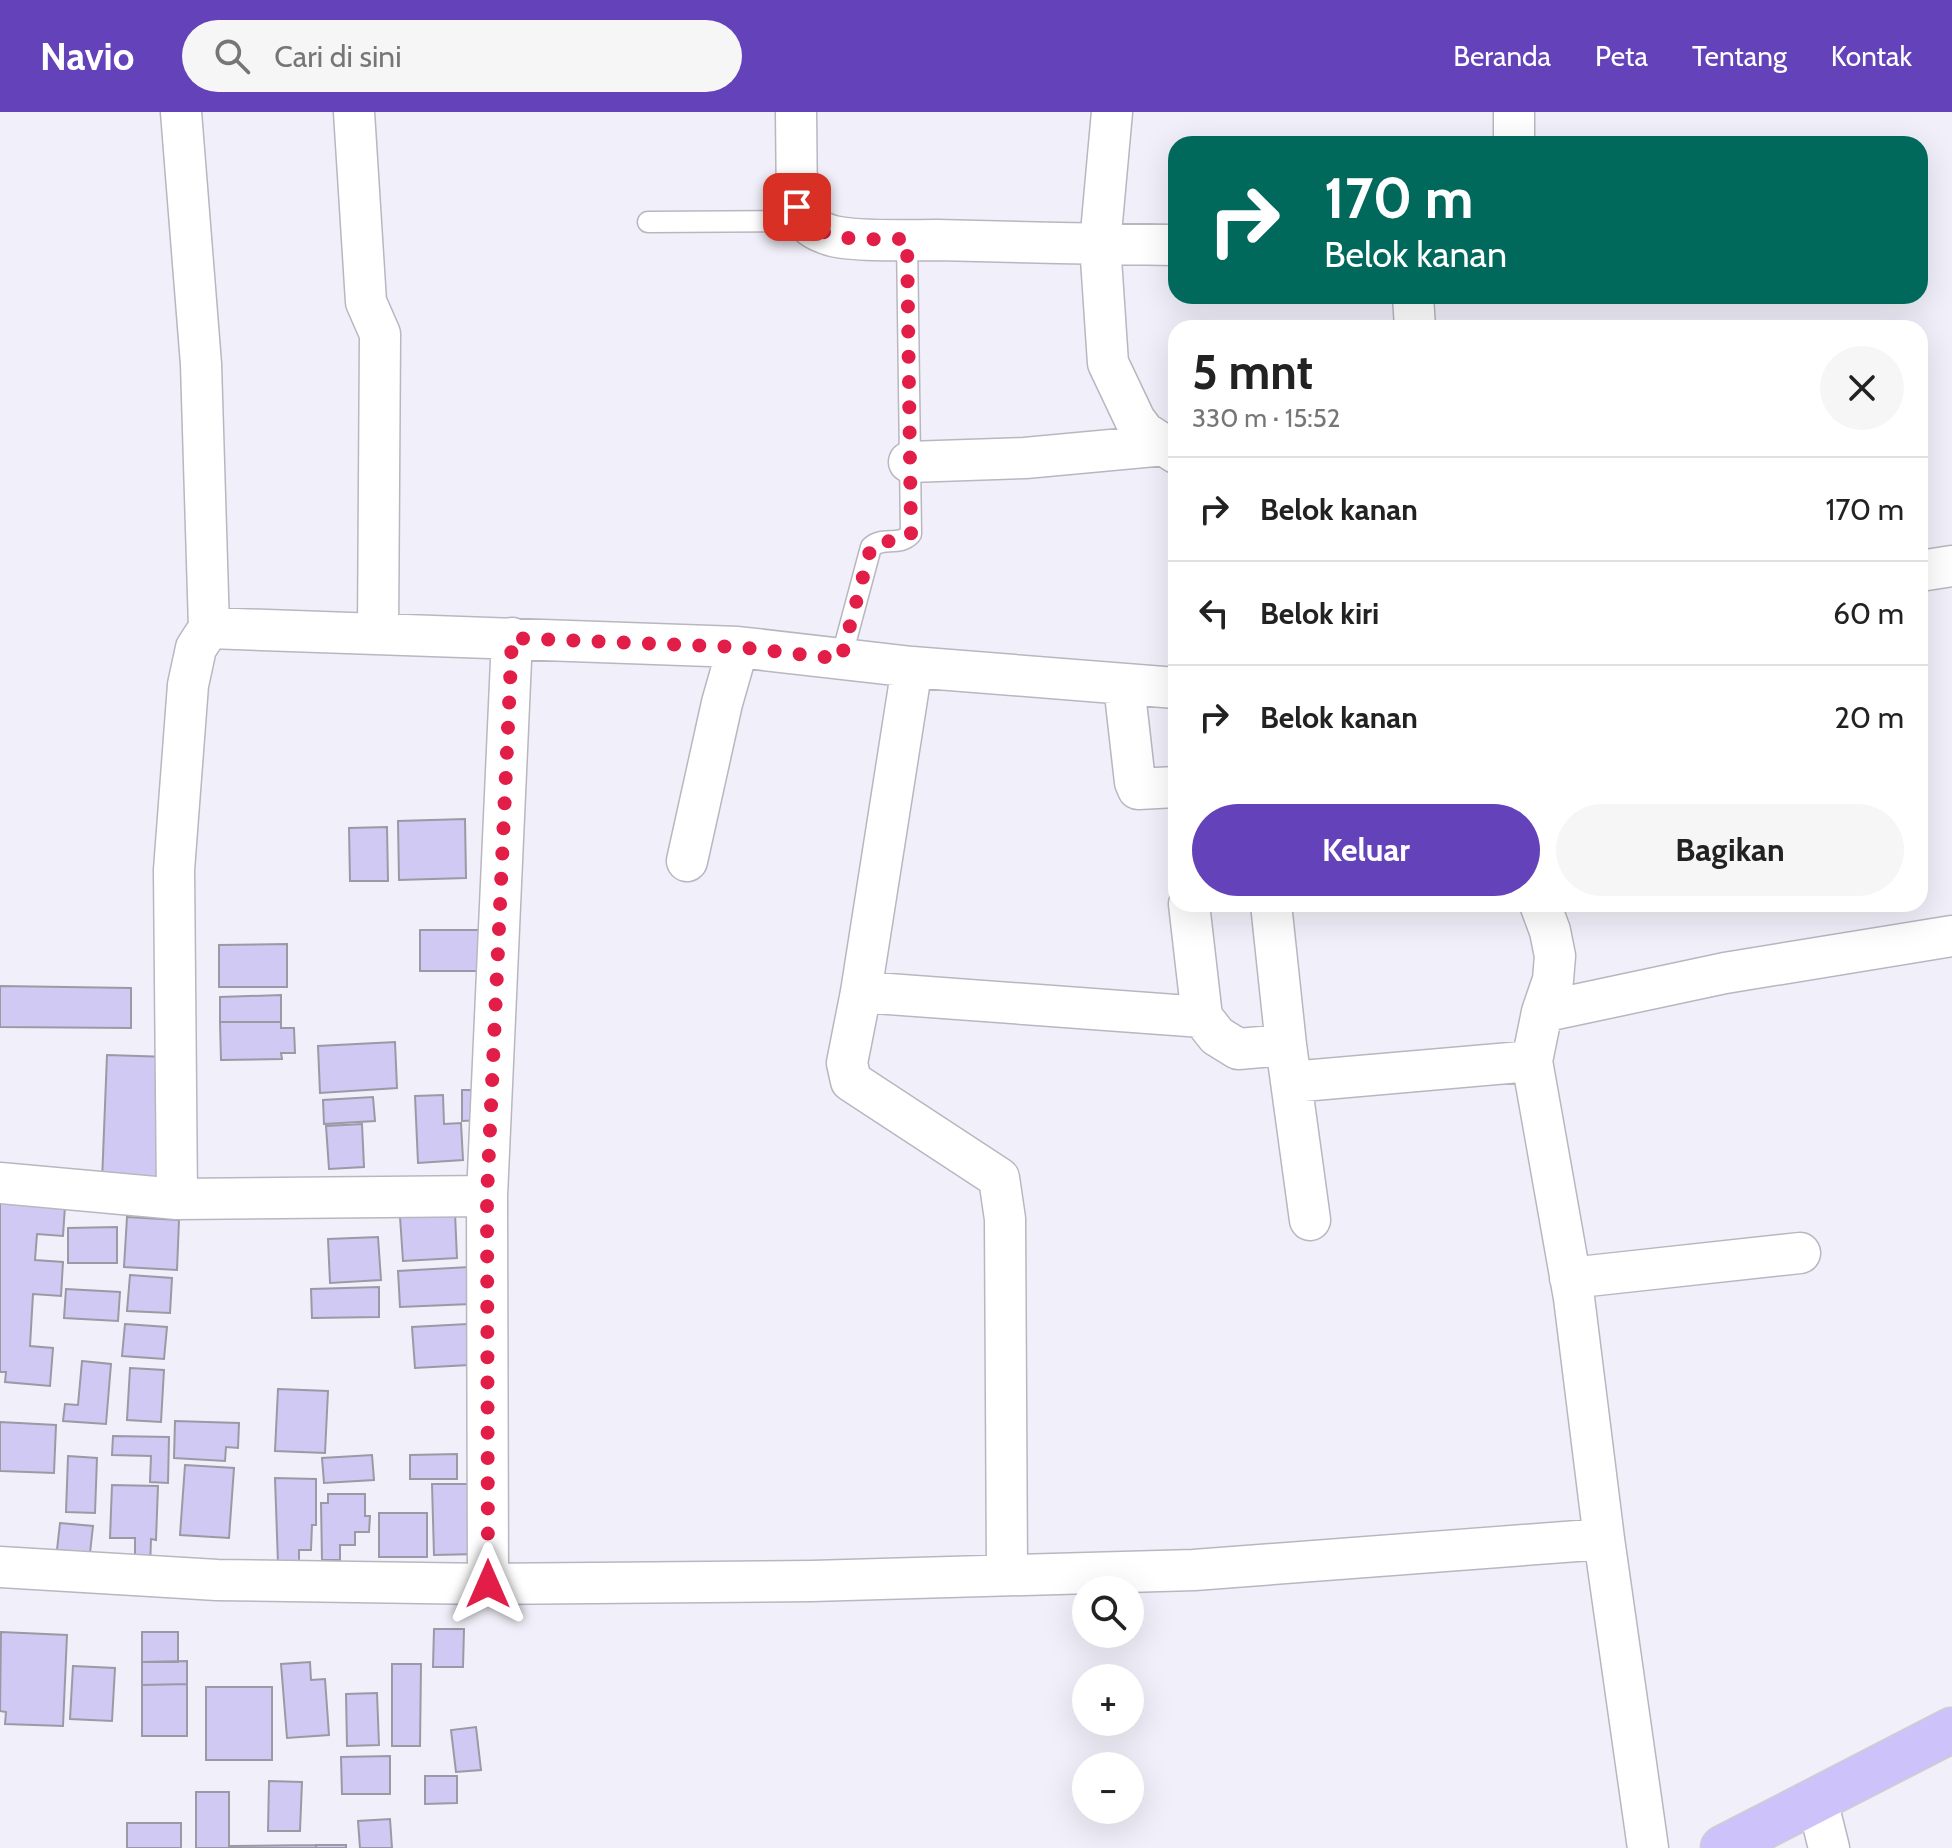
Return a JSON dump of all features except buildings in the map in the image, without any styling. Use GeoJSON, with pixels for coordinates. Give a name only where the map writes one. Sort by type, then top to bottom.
{"type":"FeatureCollection","features":[{"type":"Feature","properties":{"kind":"main road"},"geometry":{"type":"LineString","coordinates":[[1723,1848],[1952,1730]]}},
{"type":"Feature","properties":{"kind":"street"},"geometry":{"type":"LineString","coordinates":[[177,1199],[174,870],[188,685],[196,648],[209,628],[201,364],[181,112]]}},
{"type":"Feature","properties":{"kind":"street"},"geometry":{"type":"LineString","coordinates":[[354,112],[366,302],[380,334],[378,633]]}},
{"type":"Feature","properties":{"kind":"street"},"geometry":{"type":"LineString","coordinates":[[796,112],[797,207],[804,221],[813,228],[837,237],[1168,245]]}},
{"type":"Feature","properties":{"kind":"street"},"geometry":{"type":"LineString","coordinates":[[1112,112],[1100,244],[1108,363],[1135,420],[1144,432],[1168,446]]}},
{"type":"Feature","properties":{"kind":"street"},"geometry":{"type":"LineString","coordinates":[[1514,112],[1514,136]]}},
{"type":"Feature","properties":{"kind":"street"},"geometry":{"type":"LineString","coordinates":[[909,462],[1168,448]]}},
{"type":"Feature","properties":{"kind":"street"},"geometry":{"type":"LineString","coordinates":[[1928,570],[1952,566]]}},
{"type":"Feature","properties":{"kind":"street"},"geometry":{"type":"LineString","coordinates":[[209,628],[738,647],[912,667],[1168,688]]}},
{"type":"Feature","properties":{"kind":"street"},"geometry":{"type":"LineString","coordinates":[[488,1584],[487,1196],[512,638]]}},
{"type":"Feature","properties":{"kind":"street"},"geometry":{"type":"LineString","coordinates":[[687,861],[722,703],[738,647]]}},
{"type":"Feature","properties":{"kind":"street"},"geometry":{"type":"LineString","coordinates":[[912,667],[847,1063],[851,1081],[999,1178],[1005,1219],[1007,1575]]}},
{"type":"Feature","properties":{"kind":"street"},"geometry":{"type":"LineString","coordinates":[[1124,685],[1135,782],[1138,789],[1168,788]]}},
{"type":"Feature","properties":{"kind":"street"},"geometry":{"type":"LineString","coordinates":[[1190,912],[1202,1017],[1217,1036],[1238,1049],[1288,1063],[1532,1061]]}},
{"type":"Feature","properties":{"kind":"street"},"geometry":{"type":"LineString","coordinates":[[1272,912],[1288,1063],[1310,1220]]}},
{"type":"Feature","properties":{"kind":"street"},"geometry":{"type":"LineString","coordinates":[[1543,912],[1555,956],[1553,980],[1542,1012],[1532,1061],[1570,1278],[1648,1848]]}},
{"type":"Feature","properties":{"kind":"street"},"geometry":{"type":"LineString","coordinates":[[1542,1012],[1725,973],[1952,936]]}},
{"type":"Feature","properties":{"kind":"street"},"geometry":{"type":"LineString","coordinates":[[861,992],[1202,1017]]}},
{"type":"Feature","properties":{"kind":"street"},"geometry":{"type":"LineString","coordinates":[[0,1183],[177,1199],[487,1196]]}},
{"type":"Feature","properties":{"kind":"street"},"geometry":{"type":"LineString","coordinates":[[1570,1278],[1800,1253]]}},
{"type":"Feature","properties":{"kind":"street"},"geometry":{"type":"LineString","coordinates":[[0,1567],[217,1580],[488,1584],[812,1581],[1194,1570],[1604,1539]]}},
{"type":"Feature","properties":{"kind":"street"},"geometry":{"type":"LineString","coordinates":[[1817,1800],[1829,1848]]}},
{"type":"Feature","properties":{"kind":"lane"},"geometry":{"type":"LineString","coordinates":[[648,222],[804,221]]}},
{"type":"Feature","properties":{"kind":"lane"},"geometry":{"type":"LineString","coordinates":[[841,659],[871,547],[877,542],[901,542],[911,534],[907,239]]}},
{"type":"Feature","properties":{"kind":"route"},"geometry":{"type":"LineString","coordinates":[[488,1584],[487,1196],[512,638],[738,647],[841,659],[871,547],[877,542],[901,542],[911,534],[907,239],[837,237],[813,228],[804,221],[797,207]]}}]}
